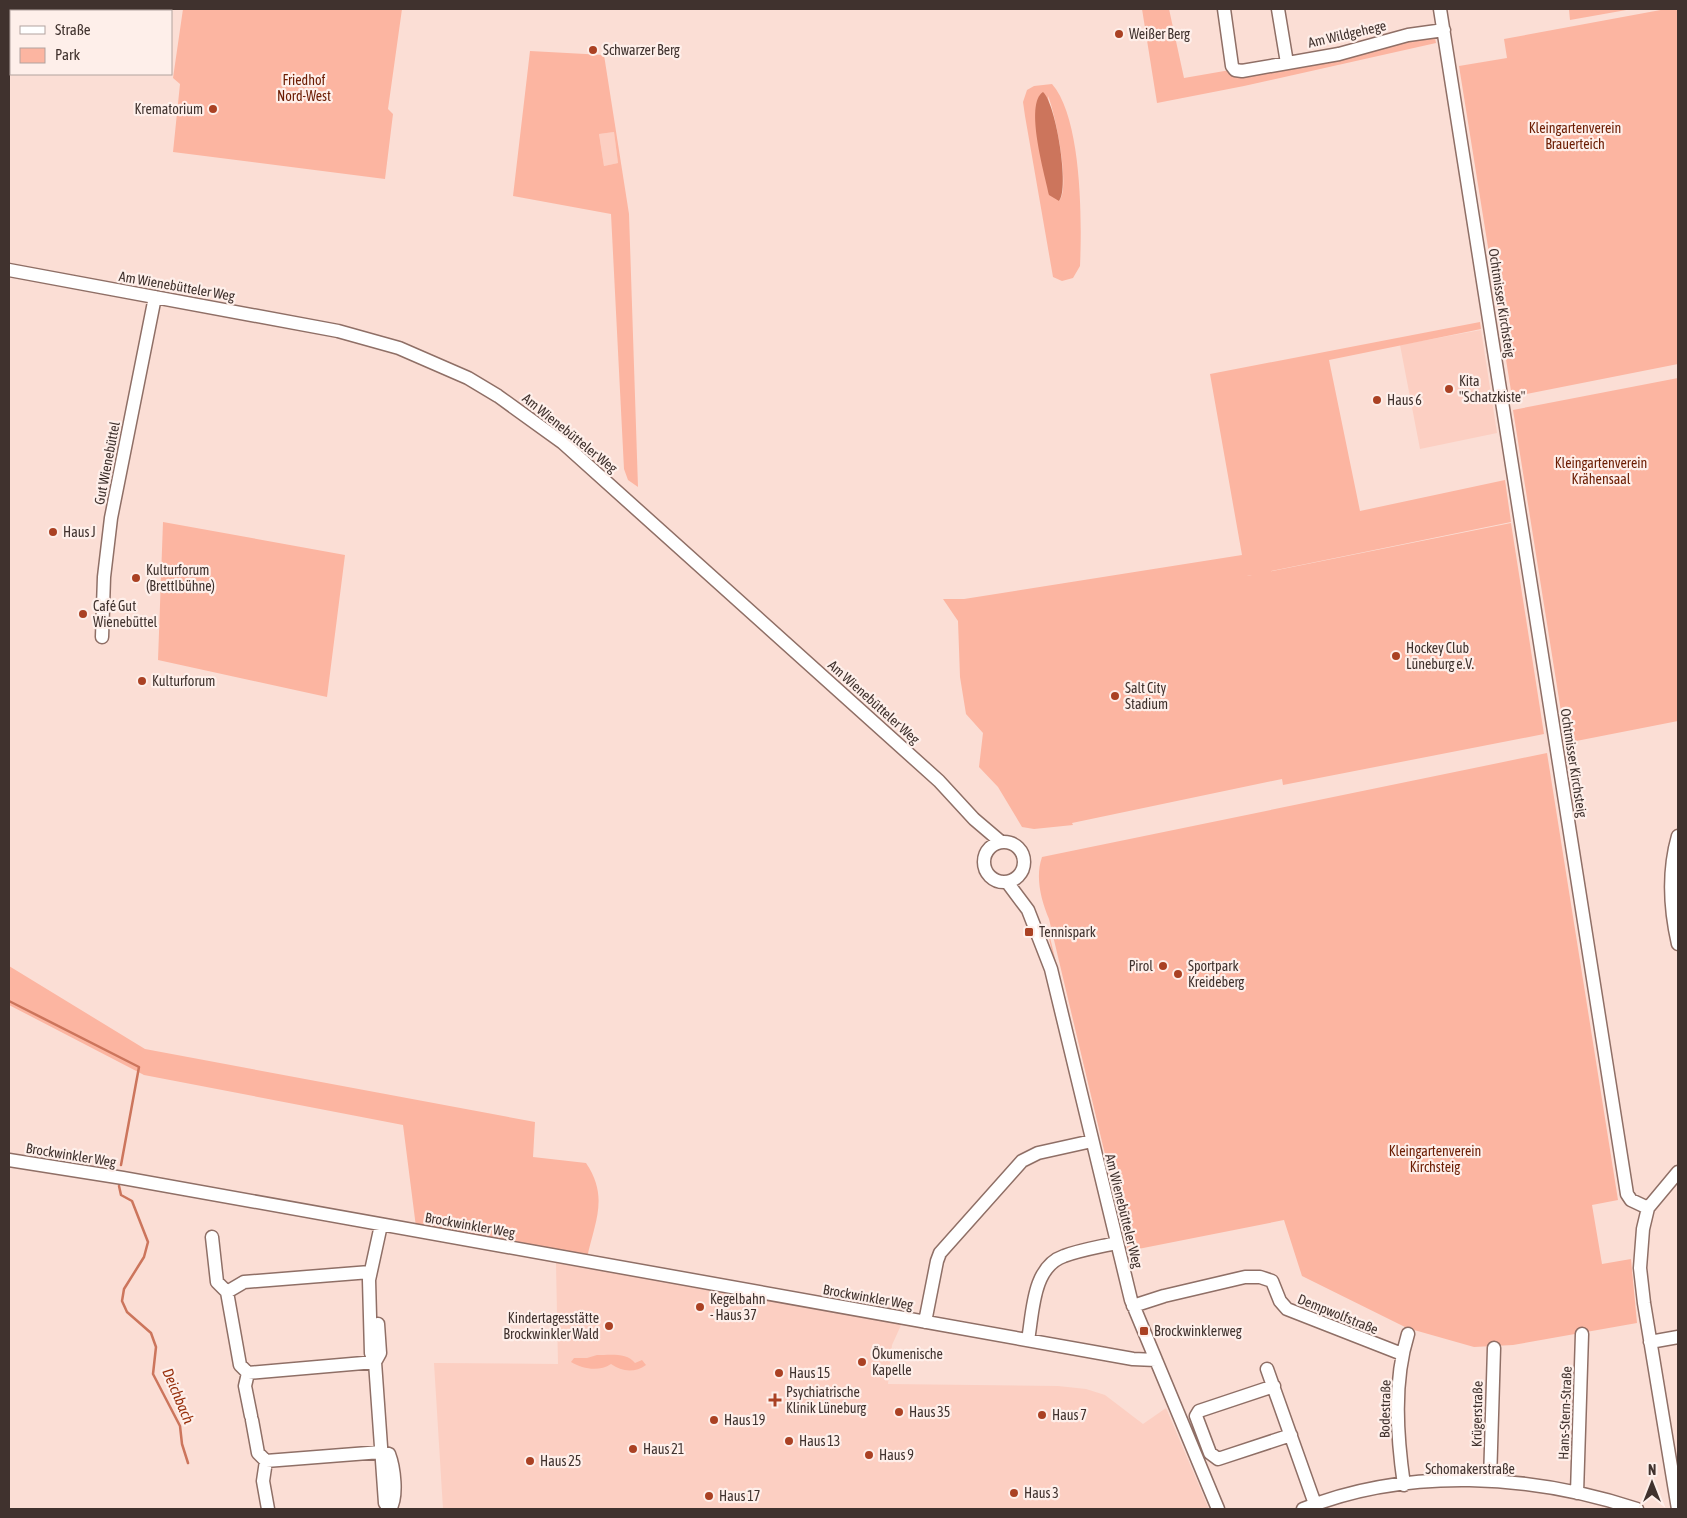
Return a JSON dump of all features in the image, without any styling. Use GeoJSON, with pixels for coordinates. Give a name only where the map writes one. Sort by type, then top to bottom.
{"type":"FeatureCollection","features":[{"type":"Feature","properties":{"kind":"street","name":"Am Wildgehege"},"geometry":{"type":"LineString","coordinates":[[1224,9],[1232,66],[1235,70],[1242,72],[1340,54],[1408,35],[1444,30]]}},
{"type":"Feature","properties":{"kind":"street"},"geometry":{"type":"LineString","coordinates":[[1278,9],[1286,63]]}},
{"type":"Feature","properties":{"kind":"street","name":"Ochtmisser Kirchsteig"},"geometry":{"type":"LineString","coordinates":[[1440,9],[1627,1194],[1631,1200],[1648,1208]]}},
{"type":"Feature","properties":{"kind":"street","name":"Am Wienebütteler Weg"},"geometry":{"type":"LineString","coordinates":[[9,270],[309,325],[366,338],[400,348],[498,396],[536,421],[628,501],[939,781],[974,819],[1001,842],[1014,845],[1022,854],[1024,862],[1020,874],[1028,910],[1051,969],[1116,1243],[1133,1306],[1218,1509]]}},
{"type":"Feature","properties":{"kind":"street","name":"Gut Wienebüttel"},"geometry":{"type":"LineString","coordinates":[[102,637],[104,577],[111,518],[155,297]]}},
{"type":"Feature","properties":{"kind":"street","name":"Am Wienebütteler Weg"},"geometry":{"type":"LineString","coordinates":[[974,819],[988,849],[983,861],[987,874],[996,881],[1007,882],[1028,910]]}},
{"type":"Feature","properties":{"kind":"street"},"geometry":{"type":"LineString","coordinates":[[1678,836],[1672,870],[1678,944]]}},
{"type":"Feature","properties":{"kind":"street"},"geometry":{"type":"LineString","coordinates":[[988,849],[1001,842]]}},
{"type":"Feature","properties":{"kind":"street"},"geometry":{"type":"LineString","coordinates":[[1007,882],[1020,874]]}},
{"type":"Feature","properties":{"kind":"street","name":"Brockwinkler Weg"},"geometry":{"type":"LineString","coordinates":[[925,1322],[940,1253],[1011,1171],[1029,1156],[1092,1140]]}},
{"type":"Feature","properties":{"kind":"street","name":"Brockwinkler Weg"},"geometry":{"type":"LineString","coordinates":[[9,1160],[123,1178],[1145,1361],[1156,1360]]}},
{"type":"Feature","properties":{"kind":"street"},"geometry":{"type":"LineString","coordinates":[[1678,1172],[1648,1208],[1641,1242],[1640,1268],[1650,1342],[1673,1455],[1678,1509]]}},
{"type":"Feature","properties":{"kind":"street"},"geometry":{"type":"LineString","coordinates":[[381,1225],[370,1272],[371,1302],[368,1315],[371,1354],[375,1362],[385,1503],[390,1509]]}},
{"type":"Feature","properties":{"kind":"street"},"geometry":{"type":"LineString","coordinates":[[212,1237],[217,1282],[227,1292],[240,1365],[248,1373],[375,1362]]}},
{"type":"Feature","properties":{"kind":"street"},"geometry":{"type":"LineString","coordinates":[[1028,1340],[1040,1279],[1052,1263],[1062,1256],[1116,1243]]}},
{"type":"Feature","properties":{"kind":"street"},"geometry":{"type":"LineString","coordinates":[[227,1292],[244,1282],[370,1272]]}},
{"type":"Feature","properties":{"kind":"street","name":"Dempwolfstraße"},"geometry":{"type":"LineString","coordinates":[[1133,1306],[1173,1294],[1245,1278],[1260,1277],[1272,1281],[1280,1301],[1286,1309],[1402,1354]]}},
{"type":"Feature","properties":{"kind":"street","name":"Bodestraße"},"geometry":{"type":"LineString","coordinates":[[1404,1485],[1398,1408],[1402,1354],[1408,1334]]}},
{"type":"Feature","properties":{"kind":"street","name":"Hans-Stern-Straße"},"geometry":{"type":"LineString","coordinates":[[1577,1493],[1582,1334]]}},
{"type":"Feature","properties":{"kind":"street"},"geometry":{"type":"LineString","coordinates":[[1650,1342],[1678,1337]]}},
{"type":"Feature","properties":{"kind":"street","name":"Krügerstraße"},"geometry":{"type":"LineString","coordinates":[[1490,1481],[1494,1348]]}},
{"type":"Feature","properties":{"kind":"street"},"geometry":{"type":"LineString","coordinates":[[1267,1369],[1316,1504]]}},
{"type":"Feature","properties":{"kind":"street"},"geometry":{"type":"LineString","coordinates":[[248,1373],[245,1386],[258,1453],[266,1461],[381,1452]]}},
{"type":"Feature","properties":{"kind":"street"},"geometry":{"type":"LineString","coordinates":[[1274,1386],[1199,1411],[1196,1416],[1210,1454],[1218,1459],[1291,1435]]}},
{"type":"Feature","properties":{"kind":"street"},"geometry":{"type":"LineString","coordinates":[[266,1461],[263,1481],[268,1509]]}},
{"type":"Feature","properties":{"kind":"street","name":"Schomakerstraße"},"geometry":{"type":"LineString","coordinates":[[1303,1509],[1344,1495],[1404,1485],[1490,1481],[1535,1485],[1577,1493],[1637,1509]]}},
{"type":"Feature","properties":{"kind":"shaded area"},"geometry":{"type":"Polygon","coordinates":[[[1043,92],[1053,112],[1060,146],[1063,181],[1062,194],[1059,201],[1049,195],[1037,140],[1035,110],[1038,99],[1043,92]]]}},
{"type":"Feature","properties":{"kind":"shaded area"},"geometry":{"type":"Polygon","coordinates":[[[614,132],[618,163],[604,166],[599,134],[614,132]]]}},
{"type":"Feature","properties":{"kind":"shaded area","name":"Kita \"Schatzkiste\""},"geometry":{"type":"Polygon","coordinates":[[[1481,330],[1497,433],[1420,449],[1400,345],[1481,330]]]}},
{"type":"Feature","properties":{"kind":"shaded area","name":"Psychiatrische Klinik Lüneburg"},"geometry":{"type":"Polygon","coordinates":[[[556,1263],[902,1323],[892,1345],[888,1384],[1058,1386],[1086,1389],[1105,1395],[1143,1424],[1166,1408],[1209,1509],[443,1509],[434,1363],[558,1364],[556,1263]]]}},
{"type":"Feature","properties":{"kind":"green space","name":"Friedhof Nord-West"},"geometry":{"type":"Polygon","coordinates":[[[183,9],[402,9],[388,109],[393,114],[385,179],[173,152],[180,84],[173,78],[183,9]]]}},
{"type":"Feature","properties":{"kind":"green space"},"geometry":{"type":"Polygon","coordinates":[[[1142,9],[1169,9],[1184,78],[1410,39],[1432,37],[1435,38],[1436,43],[1244,86],[1157,103],[1142,9]]]}},
{"type":"Feature","properties":{"kind":"green space"},"geometry":{"type":"Polygon","coordinates":[[[1569,9],[1632,9],[1570,20],[1569,9]]]}},
{"type":"Feature","properties":{"kind":"green space","name":"Kleingartenverein Brauerteich"},"geometry":{"type":"Polygon","coordinates":[[[1666,9],[1678,9],[1678,364],[1512,397],[1459,66],[1507,58],[1504,39],[1666,9]]]}},
{"type":"Feature","properties":{"kind":"green space"},"geometry":{"type":"Polygon","coordinates":[[[530,51],[604,55],[629,214],[638,487],[628,480],[624,469],[611,214],[513,196],[530,51]],[[614,132],[599,134],[604,166],[618,163],[614,132]]]}},
{"type":"Feature","properties":{"kind":"green space"},"geometry":{"type":"Polygon","coordinates":[[[1052,84],[1062,100],[1075,145],[1080,198],[1080,266],[1073,278],[1062,281],[1053,277],[1025,116],[1023,102],[1027,90],[1034,86],[1052,84]],[[1048,96],[1059,201],[1062,194],[1063,167],[1058,133],[1048,96]]]}},
{"type":"Feature","properties":{"kind":"green space"},"geometry":{"type":"Polygon","coordinates":[[[1480,322],[1481,329],[1329,360],[1360,511],[1505,480],[1511,522],[1247,576],[1511,523],[1544,734],[1283,785],[1282,779],[1072,823],[1073,825],[1034,829],[1022,827],[998,787],[979,767],[983,733],[966,714],[960,677],[958,621],[943,599],[964,599],[1242,555],[1210,374],[1480,322]]]}},
{"type":"Feature","properties":{"kind":"green space","name":"Kleingartenverein Krähensaal"},"geometry":{"type":"Polygon","coordinates":[[[1678,378],[1678,721],[1566,743],[1513,410],[1678,378]]]}},
{"type":"Feature","properties":{"kind":"green space"},"geometry":{"type":"Polygon","coordinates":[[[163,522],[345,555],[327,697],[158,660],[163,522]]]}},
{"type":"Feature","properties":{"kind":"green space","name":"Kleingartenverein Kirchsteig"},"geometry":{"type":"Polygon","coordinates":[[[1547,753],[1618,1200],[1592,1205],[1602,1264],[1631,1259],[1637,1323],[1513,1345],[1474,1347],[1407,1328],[1302,1276],[1284,1220],[1128,1251],[1049,919],[1041,896],[1039,872],[1042,857],[1547,753]]]}},
{"type":"Feature","properties":{"kind":"green space"},"geometry":{"type":"Polygon","coordinates":[[[1048,929],[1099,1143],[1053,957],[1048,929]]]}},
{"type":"Feature","properties":{"kind":"green space"},"geometry":{"type":"Polygon","coordinates":[[[9,966],[145,1049],[535,1122],[533,1157],[586,1163],[593,1175],[599,1198],[596,1221],[587,1258],[416,1227],[403,1125],[144,1075],[9,1005],[9,966]]]}},
{"type":"Feature","properties":{"kind":"green space"},"geometry":{"type":"Polygon","coordinates":[[[597,1355],[623,1356],[632,1359],[635,1363],[642,1360],[646,1365],[633,1370],[620,1369],[611,1364],[591,1369],[571,1362],[574,1358],[587,1358],[597,1355]]]}},
{"type":"Feature","properties":{"kind":"waterway","name":"Deichbach"},"geometry":{"type":"LineString","coordinates":[[9,1001],[139,1067],[121,1165]]}},
{"type":"Feature","properties":{"kind":"waterway","name":"Deichbach"},"geometry":{"type":"LineString","coordinates":[[119,1186],[121,1195],[132,1201],[148,1242],[144,1257],[124,1289],[122,1301],[127,1312],[151,1333],[156,1347],[153,1374],[180,1426],[182,1444],[188,1463]]}},
{"type":"Feature","properties":{"kind":"place","name":"Weißer Berg"},"geometry":{"type":"Point","coordinates":[1119,34]}},
{"type":"Feature","properties":{"kind":"place","name":"Schwarzer Berg"},"geometry":{"type":"Point","coordinates":[593,50]}},
{"type":"Feature","properties":{"kind":"place","name":"Krematorium"},"geometry":{"type":"Point","coordinates":[213,109]}},
{"type":"Feature","properties":{"kind":"place","name":"Kita \"Schatzkiste\""},"geometry":{"type":"Point","coordinates":[1449,389]}},
{"type":"Feature","properties":{"kind":"place","name":"Haus 6"},"geometry":{"type":"Point","coordinates":[1377,400]}},
{"type":"Feature","properties":{"kind":"place","name":"Haus J"},"geometry":{"type":"Point","coordinates":[53,532]}},
{"type":"Feature","properties":{"kind":"place","name":"Kulturforum (Brettlbühne)"},"geometry":{"type":"Point","coordinates":[136,578]}},
{"type":"Feature","properties":{"kind":"place","name":"Café Gut Wienebüttel"},"geometry":{"type":"Point","coordinates":[83,614]}},
{"type":"Feature","properties":{"kind":"place","name":"Hockey Club Lüneburg e.V."},"geometry":{"type":"Point","coordinates":[1396,656]}},
{"type":"Feature","properties":{"kind":"place","name":"Kulturforum"},"geometry":{"type":"Point","coordinates":[142,681]}},
{"type":"Feature","properties":{"kind":"place","name":"Salt City Stadium"},"geometry":{"type":"Point","coordinates":[1115,696]}},
{"type":"Feature","properties":{"kind":"place","name":"Tennispark"},"geometry":{"type":"Point","coordinates":[1029,932]}},
{"type":"Feature","properties":{"kind":"place","name":"Pirol"},"geometry":{"type":"Point","coordinates":[1163,966]}},
{"type":"Feature","properties":{"kind":"place","name":"Sportpark Kreideberg"},"geometry":{"type":"Point","coordinates":[1178,974]}},
{"type":"Feature","properties":{"kind":"place","name":"Kegelbahn - Haus 37"},"geometry":{"type":"Point","coordinates":[700,1307]}},
{"type":"Feature","properties":{"kind":"place","name":"Kindertagesstätte Brockwinkler Wald"},"geometry":{"type":"Point","coordinates":[609,1326]}},
{"type":"Feature","properties":{"kind":"place","name":"Brockwinklerweg"},"geometry":{"type":"Point","coordinates":[1144,1331]}},
{"type":"Feature","properties":{"kind":"place","name":"Ökumenische Kapelle"},"geometry":{"type":"Point","coordinates":[862,1362]}},
{"type":"Feature","properties":{"kind":"place","name":"Haus 15"},"geometry":{"type":"Point","coordinates":[779,1373]}},
{"type":"Feature","properties":{"kind":"place","name":"Psychiatrische Klinik Lüneburg"},"geometry":{"type":"Point","coordinates":[775,1400]}},
{"type":"Feature","properties":{"kind":"place","name":"Haus 35"},"geometry":{"type":"Point","coordinates":[899,1412]}},
{"type":"Feature","properties":{"kind":"place","name":"Haus 7"},"geometry":{"type":"Point","coordinates":[1042,1415]}},
{"type":"Feature","properties":{"kind":"place","name":"Haus 19"},"geometry":{"type":"Point","coordinates":[714,1420]}},
{"type":"Feature","properties":{"kind":"place","name":"Haus 13"},"geometry":{"type":"Point","coordinates":[789,1441]}},
{"type":"Feature","properties":{"kind":"place","name":"Haus 21"},"geometry":{"type":"Point","coordinates":[633,1449]}},
{"type":"Feature","properties":{"kind":"place","name":"Haus 9"},"geometry":{"type":"Point","coordinates":[869,1455]}},
{"type":"Feature","properties":{"kind":"place","name":"Haus 25"},"geometry":{"type":"Point","coordinates":[530,1461]}},
{"type":"Feature","properties":{"kind":"place","name":"Haus 3"},"geometry":{"type":"Point","coordinates":[1014,1493]}},
{"type":"Feature","properties":{"kind":"place","name":"Haus 17"},"geometry":{"type":"Point","coordinates":[709,1496]}}]}
